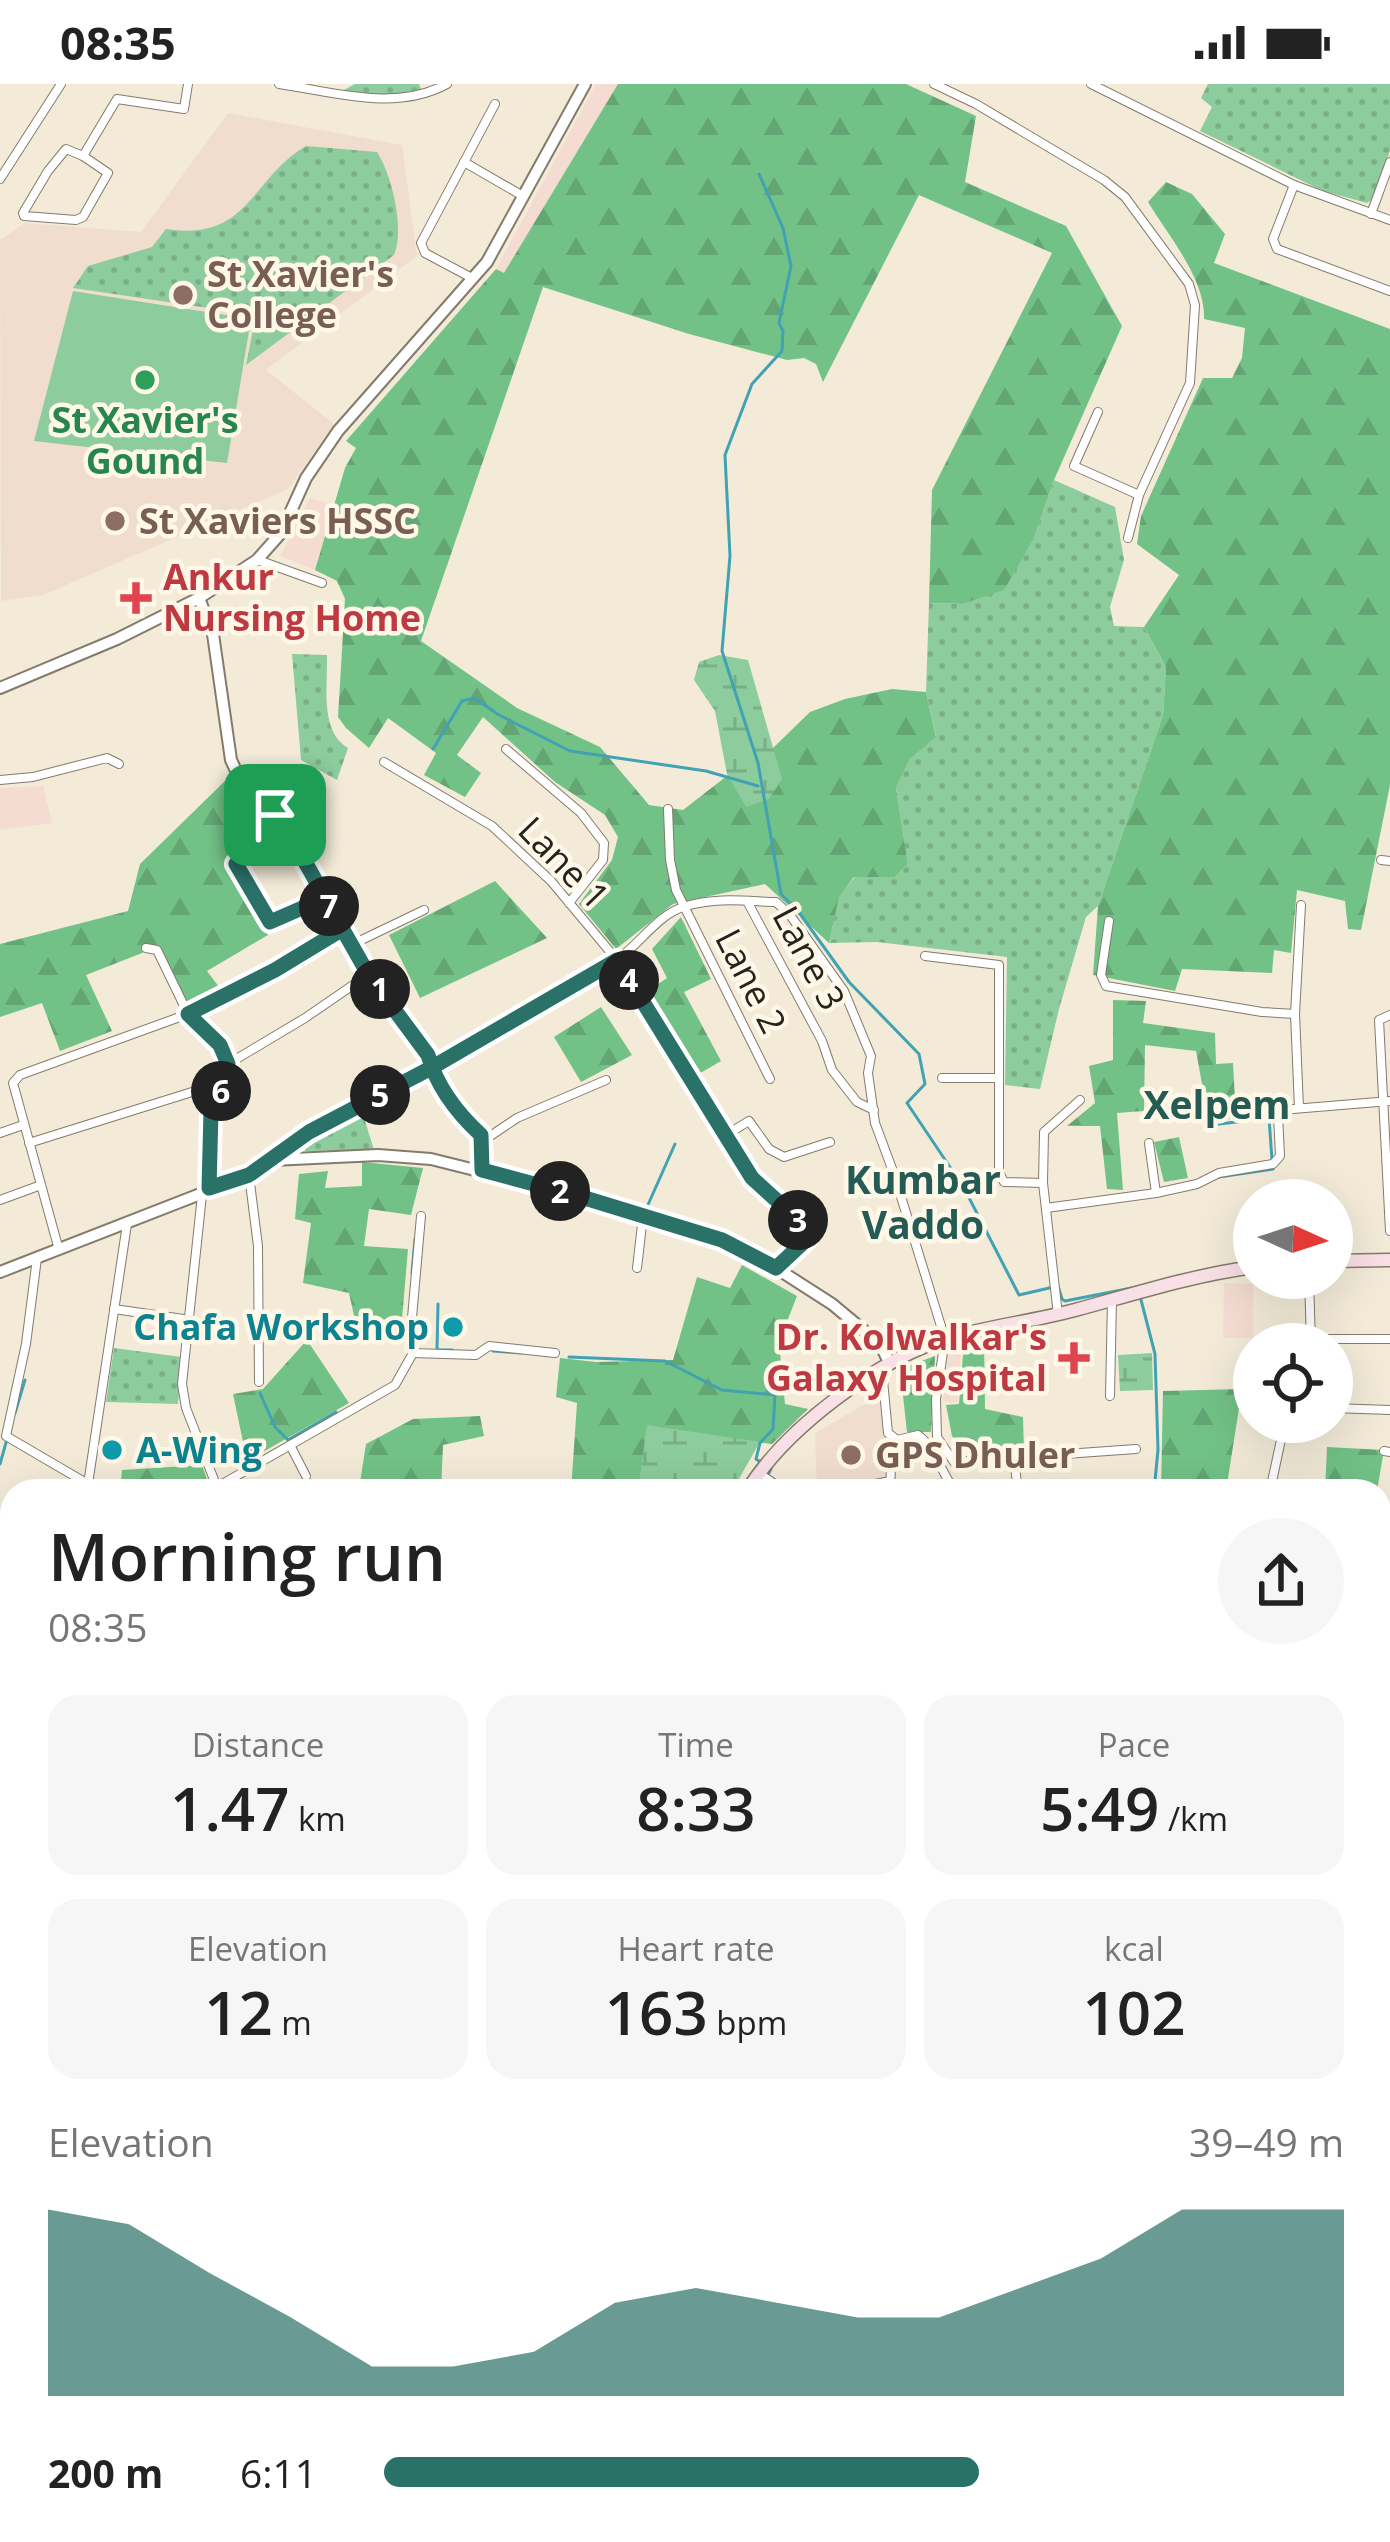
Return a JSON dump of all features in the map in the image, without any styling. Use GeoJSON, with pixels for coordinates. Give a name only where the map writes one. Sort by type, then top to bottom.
{"type":"FeatureCollection","features":[{"type":"Feature","properties":{"kind":"main road"},"geometry":{"type":"LineString","coordinates":[[1353,1261],[1390,1260]]}},
{"type":"Feature","properties":{"kind":"main road"},"geometry":{"type":"LineString","coordinates":[[754,1479],[818,1410],[886,1367],[945,1339],[1233,1270]]}},
{"type":"Feature","properties":{"kind":"street"},"geometry":{"type":"LineString","coordinates":[[0,179],[61,84]]}},
{"type":"Feature","properties":{"kind":"street"},"geometry":{"type":"LineString","coordinates":[[83,156],[117,99],[184,110],[188,84]]}},
{"type":"Feature","properties":{"kind":"street"},"geometry":{"type":"LineString","coordinates":[[279,84],[373,100],[410,98],[447,84]]}},
{"type":"Feature","properties":{"kind":"street"},"geometry":{"type":"LineString","coordinates":[[331,92],[346,84]]}},
{"type":"Feature","properties":{"kind":"street"},"geometry":{"type":"LineString","coordinates":[[0,688],[199,598],[256,560],[281,533],[306,478],[338,431],[487,262],[585,84]]}},
{"type":"Feature","properties":{"kind":"street"},"geometry":{"type":"LineString","coordinates":[[934,84],[993,114],[1125,196],[1189,284],[1195,305],[1190,383],[1138,495],[1128,538]]}},
{"type":"Feature","properties":{"kind":"street"},"geometry":{"type":"LineString","coordinates":[[1091,84],[1294,184],[1390,220]]}},
{"type":"Feature","properties":{"kind":"street"},"geometry":{"type":"LineString","coordinates":[[472,278],[425,253],[421,243],[495,104]]}},
{"type":"Feature","properties":{"kind":"street"},"geometry":{"type":"LineString","coordinates":[[64,150],[83,156],[108,173],[83,217],[25,216],[64,150]]}},
{"type":"Feature","properties":{"kind":"street"},"geometry":{"type":"LineString","coordinates":[[464,162],[523,196]]}},
{"type":"Feature","properties":{"kind":"street"},"geometry":{"type":"LineString","coordinates":[[1371,214],[1390,162]]}},
{"type":"Feature","properties":{"kind":"street"},"geometry":{"type":"LineString","coordinates":[[1294,184],[1273,239],[1277,249],[1390,291]]}},
{"type":"Feature","properties":{"kind":"street"},"geometry":{"type":"LineString","coordinates":[[1098,412],[1074,466],[1138,495]]}},
{"type":"Feature","properties":{"kind":"street"},"geometry":{"type":"LineString","coordinates":[[256,560],[322,583]]}},
{"type":"Feature","properties":{"kind":"street"},"geometry":{"type":"LineString","coordinates":[[199,598],[213,634],[231,760],[241,781],[296,843],[368,974],[428,1055],[431,1068],[463,1118],[481,1135],[482,1170]]}},
{"type":"Feature","properties":{"kind":"street"},"geometry":{"type":"LineString","coordinates":[[506,749],[580,812],[604,843],[603,860],[569,903]]}},
{"type":"Feature","properties":{"kind":"street"},"geometry":{"type":"LineString","coordinates":[[0,780],[33,777],[106,758],[119,764]]}},
{"type":"Feature","properties":{"kind":"street","name":"Lane 1"},"geometry":{"type":"LineString","coordinates":[[384,762],[492,826],[551,881],[617,960],[752,1178],[807,1228],[806,1240],[776,1268]]}},
{"type":"Feature","properties":{"kind":"street","name":"Lane 2"},"geometry":{"type":"LineString","coordinates":[[668,808],[676,890],[770,1079]]}},
{"type":"Feature","properties":{"kind":"street"},"geometry":{"type":"LineString","coordinates":[[275,815],[236,864],[260,908],[270,922],[325,898]]}},
{"type":"Feature","properties":{"kind":"street"},"geometry":{"type":"LineString","coordinates":[[0,1272],[249,1175],[309,1132],[431,1068],[617,960],[683,906],[735,898],[776,902],[844,991],[871,1056],[868,1073],[875,1124],[945,1339],[936,1399],[938,1437],[954,1462],[1136,1449]]}},
{"type":"Feature","properties":{"kind":"street","name":"Lane 3"},"geometry":{"type":"LineString","coordinates":[[747,902],[822,1041],[832,1070],[857,1102],[874,1110]]}},
{"type":"Feature","properties":{"kind":"street"},"geometry":{"type":"LineString","coordinates":[[1299,1108],[1295,1014],[1301,905]]}},
{"type":"Feature","properties":{"kind":"street"},"geometry":{"type":"LineString","coordinates":[[351,945],[424,910]]}},
{"type":"Feature","properties":{"kind":"street"},"geometry":{"type":"LineString","coordinates":[[1109,921],[1101,975],[1106,986],[1295,1014]]}},
{"type":"Feature","properties":{"kind":"street"},"geometry":{"type":"LineString","coordinates":[[59,1250],[13,1083],[20,1075],[188,1014],[341,930]]}},
{"type":"Feature","properties":{"kind":"street"},"geometry":{"type":"LineString","coordinates":[[146,948],[157,950],[188,1014],[220,1045],[228,1064],[211,1112],[182,1384],[186,1408],[214,1479]]}},
{"type":"Feature","properties":{"kind":"street"},"geometry":{"type":"LineString","coordinates":[[925,956],[999,964],[999,1172],[1004,1182],[1042,1183]]}},
{"type":"Feature","properties":{"kind":"street"},"geometry":{"type":"LineString","coordinates":[[228,1064],[368,974]]}},
{"type":"Feature","properties":{"kind":"street"},"geometry":{"type":"LineString","coordinates":[[1390,1015],[1379,1020],[1390,1231]]}},
{"type":"Feature","properties":{"kind":"street"},"geometry":{"type":"LineString","coordinates":[[942,1078],[999,1078]]}},
{"type":"Feature","properties":{"kind":"street"},"geometry":{"type":"LineString","coordinates":[[483,1141],[517,1118],[607,1080]]}},
{"type":"Feature","properties":{"kind":"street"},"geometry":{"type":"LineString","coordinates":[[28,1143],[224,1082]]}},
{"type":"Feature","properties":{"kind":"street"},"geometry":{"type":"LineString","coordinates":[[1058,1315],[1042,1183],[1044,1132],[1081,1100]]}},
{"type":"Feature","properties":{"kind":"street"},"geometry":{"type":"LineString","coordinates":[[1046,1208],[1156,1193],[1197,1184],[1220,1172],[1273,1164],[1280,1156],[1281,1110],[1386,1102]]}},
{"type":"Feature","properties":{"kind":"street"},"geometry":{"type":"LineString","coordinates":[[725,1135],[749,1121],[769,1149],[784,1156],[830,1142]]}},
{"type":"Feature","properties":{"kind":"street"},"geometry":{"type":"LineString","coordinates":[[0,1133],[23,1125]]}},
{"type":"Feature","properties":{"kind":"street"},"geometry":{"type":"LineString","coordinates":[[1149,1143],[1156,1193]]}},
{"type":"Feature","properties":{"kind":"street"},"geometry":{"type":"LineString","coordinates":[[272,1160],[378,1155],[431,1159],[722,1240],[832,1304],[880,1344],[886,1367],[888,1433],[897,1439],[918,1436],[927,1442],[948,1479]]}},
{"type":"Feature","properties":{"kind":"street"},"geometry":{"type":"LineString","coordinates":[[249,1175],[258,1246],[259,1382]]}},
{"type":"Feature","properties":{"kind":"street"},"geometry":{"type":"LineString","coordinates":[[0,1200],[41,1186]]}},
{"type":"Feature","properties":{"kind":"street"},"geometry":{"type":"LineString","coordinates":[[637,1268],[643,1215]]}},
{"type":"Feature","properties":{"kind":"street"},"geometry":{"type":"LineString","coordinates":[[234,1479],[395,1384],[413,1353],[421,1216]]}},
{"type":"Feature","properties":{"kind":"street"},"geometry":{"type":"LineString","coordinates":[[88,1479],[128,1224]]}},
{"type":"Feature","properties":{"kind":"street"},"geometry":{"type":"LineString","coordinates":[[37,1258],[26,1344],[6,1436],[74,1479]]}},
{"type":"Feature","properties":{"kind":"street"},"geometry":{"type":"LineString","coordinates":[[1110,1396],[1112,1300]]}},
{"type":"Feature","properties":{"kind":"street"},"geometry":{"type":"LineString","coordinates":[[115,1310],[190,1320]]}},
{"type":"Feature","properties":{"kind":"street"},"geometry":{"type":"LineString","coordinates":[[1353,1340],[1390,1339]]}},
{"type":"Feature","properties":{"kind":"street"},"geometry":{"type":"LineString","coordinates":[[413,1353],[476,1354],[489,1346],[555,1353]]}},
{"type":"Feature","properties":{"kind":"street"},"geometry":{"type":"LineString","coordinates":[[1353,1409],[1390,1410]]}},
{"type":"Feature","properties":{"kind":"street"},"geometry":{"type":"LineString","coordinates":[[890,1479],[886,1446],[892,1436]]}},
{"type":"Feature","properties":{"kind":"street"},"geometry":{"type":"LineString","coordinates":[[1273,1479],[1280,1443]]}},
{"type":"Feature","properties":{"kind":"street"},"geometry":{"type":"LineString","coordinates":[[290,1445],[306,1476]]}},
{"type":"Feature","properties":{"kind":"street"},"geometry":{"type":"LineString","coordinates":[[1014,1459],[1016,1479]]}},
{"type":"Feature","properties":{"kind":"street"},"geometry":{"type":"LineString","coordinates":[[758,1473],[767,1479]]}},
{"type":"Feature","properties":{"kind":"shaded area"},"geometry":{"type":"Polygon","coordinates":[[[596,84],[618,84],[504,274],[496,269],[596,84]]]}},
{"type":"Feature","properties":{"kind":"shaded area","name":"St Xavier's College"},"geometry":{"type":"Polygon","coordinates":[[[228,113],[402,145],[417,256],[266,370],[334,424],[288,489],[43,595],[1,601],[0,240],[25,223],[141,232],[228,113]]]}},
{"type":"Feature","properties":{"kind":"shaded area"},"geometry":{"type":"Polygon","coordinates":[[[310,498],[334,505],[315,570],[280,556],[310,498]]]}},
{"type":"Feature","properties":{"kind":"shaded area"},"geometry":{"type":"Polygon","coordinates":[[[43,786],[52,823],[0,830],[0,788],[43,786]]]}},
{"type":"Feature","properties":{"kind":"shaded area"},"geometry":{"type":"Polygon","coordinates":[[[1224,1283],[1233,1283],[1233,1299],[1253,1299],[1253,1323],[1233,1323],[1233,1338],[1223,1338],[1224,1283]]]}},
{"type":"Feature","properties":{"kind":"shaded area"},"geometry":{"type":"Polygon","coordinates":[[[961,1344],[958,1403],[943,1401],[949,1345],[961,1344]]]}},
{"type":"Feature","properties":{"kind":"shaded area","name":"GPS Dhuler"},"geometry":{"type":"Polygon","coordinates":[[[879,1396],[888,1476],[817,1479],[815,1433],[879,1396]]]}},
{"type":"Feature","properties":{"kind":"green space"},"geometry":{"type":"Polygon","coordinates":[[[355,84],[419,84],[421,89],[394,95],[342,91],[355,84]]]}},
{"type":"Feature","properties":{"kind":"green space"},"geometry":{"type":"Polygon","coordinates":[[[618,84],[906,84],[976,116],[965,182],[1066,226],[1122,326],[1054,480],[1034,538],[1004,590],[962,604],[929,603],[932,490],[1052,253],[919,195],[823,382],[816,364],[804,358],[787,360],[689,334],[543,287],[421,641],[517,708],[600,747],[649,805],[683,810],[741,765],[772,749],[810,712],[892,689],[926,692],[936,737],[910,759],[896,788],[908,864],[895,877],[854,877],[839,897],[829,943],[765,884],[673,904],[616,949],[579,904],[612,860],[618,837],[605,815],[555,782],[483,717],[457,755],[481,773],[465,797],[424,775],[436,753],[388,718],[369,748],[338,717],[345,599],[337,581],[315,570],[345,468],[356,448],[346,441],[496,269],[504,273],[618,84]]]}},
{"type":"Feature","properties":{"kind":"green space"},"geometry":{"type":"Polygon","coordinates":[[[1208,84],[1390,84],[1390,151],[1373,199],[1367,203],[1323,191],[1200,131],[1212,107],[1201,98],[1208,84]]]}},
{"type":"Feature","properties":{"kind":"green space"},"geometry":{"type":"Polygon","coordinates":[[[306,146],[377,152],[395,203],[394,255],[246,365],[256,315],[73,288],[88,266],[152,247],[166,229],[194,231],[232,217],[306,146]]]}},
{"type":"Feature","properties":{"kind":"green space"},"geometry":{"type":"Polygon","coordinates":[[[1166,182],[1192,194],[1225,234],[1214,263],[1390,329],[1390,785],[1361,930],[1348,929],[1345,901],[1297,890],[1291,953],[1274,950],[1272,973],[1182,969],[1175,991],[1093,975],[1098,906],[1163,715],[1166,667],[1144,627],[1179,575],[1137,544],[1141,516],[1203,378],[1232,378],[1242,358],[1245,328],[1204,319],[1192,274],[1148,202],[1166,182]]]}},
{"type":"Feature","properties":{"kind":"green space","name":"St Xavier's Gound"},"geometry":{"type":"Polygon","coordinates":[[[73,291],[251,319],[227,463],[34,441],[73,291]]]}},
{"type":"Feature","properties":{"kind":"green space"},"geometry":{"type":"Polygon","coordinates":[[[1054,480],[1115,507],[1124,560],[1110,607],[1114,626],[1144,627],[1166,667],[1163,715],[1098,906],[1086,917],[1040,1089],[1005,1085],[1007,957],[877,942],[829,943],[839,896],[855,877],[895,877],[908,864],[896,788],[910,759],[936,736],[926,692],[929,603],[962,604],[1034,538],[1054,480]]]}},
{"type":"Feature","properties":{"kind":"green space"},"geometry":{"type":"Polygon","coordinates":[[[292,654],[327,655],[329,719],[348,748],[337,780],[301,760],[292,654]]]}},
{"type":"Feature","properties":{"kind":"green space"},"geometry":{"type":"Polygon","coordinates":[[[719,655],[748,660],[782,779],[769,799],[746,807],[727,774],[715,711],[694,680],[699,662],[719,655]]]}},
{"type":"Feature","properties":{"kind":"green space"},"geometry":{"type":"Polygon","coordinates":[[[228,778],[260,817],[230,863],[268,935],[207,971],[222,991],[187,1004],[160,946],[86,975],[112,1031],[60,1051],[42,1003],[0,1017],[0,944],[128,911],[140,864],[228,778]]]}},
{"type":"Feature","properties":{"kind":"green space"},"geometry":{"type":"Polygon","coordinates":[[[495,881],[547,938],[420,998],[389,935],[495,881]]]}},
{"type":"Feature","properties":{"kind":"green space"},"geometry":{"type":"Polygon","coordinates":[[[681,917],[711,979],[684,992],[721,1061],[697,1075],[646,992],[667,978],[652,949],[681,917]]]}},
{"type":"Feature","properties":{"kind":"green space"},"geometry":{"type":"Polygon","coordinates":[[[1113,1000],[1146,1001],[1143,1023],[1215,1033],[1216,1064],[1233,1063],[1236,1118],[1209,1122],[1196,1051],[1145,1045],[1144,1111],[1117,1113],[1123,1190],[1107,1189],[1100,1126],[1067,1126],[1095,1103],[1089,1066],[1113,1060],[1113,1000]]]}},
{"type":"Feature","properties":{"kind":"green space"},"geometry":{"type":"Polygon","coordinates":[[[601,1007],[632,1055],[581,1082],[554,1037],[601,1007]]]}},
{"type":"Feature","properties":{"kind":"green space"},"geometry":{"type":"Polygon","coordinates":[[[362,1111],[374,1150],[305,1151],[305,1144],[362,1111]]]}},
{"type":"Feature","properties":{"kind":"green space"},"geometry":{"type":"Polygon","coordinates":[[[1179,1137],[1188,1178],[1164,1182],[1154,1142],[1179,1137]]]}},
{"type":"Feature","properties":{"kind":"green space"},"geometry":{"type":"Polygon","coordinates":[[[362,1162],[423,1168],[411,1215],[369,1209],[364,1246],[408,1249],[402,1319],[355,1320],[349,1293],[303,1283],[311,1223],[295,1219],[299,1174],[328,1171],[325,1188],[362,1186],[362,1162]]]}},
{"type":"Feature","properties":{"kind":"green space"},"geometry":{"type":"Polygon","coordinates":[[[742,1265],[797,1296],[779,1342],[785,1404],[808,1409],[772,1444],[658,1429],[652,1479],[572,1479],[577,1403],[556,1397],[560,1358],[673,1360],[697,1277],[730,1288],[742,1265]]]}},
{"type":"Feature","properties":{"kind":"green space"},"geometry":{"type":"Polygon","coordinates":[[[307,1340],[349,1403],[247,1461],[233,1394],[263,1389],[307,1340]]]}},
{"type":"Feature","properties":{"kind":"green space"},"geometry":{"type":"Polygon","coordinates":[[[984,1340],[985,1409],[1023,1417],[1024,1452],[966,1450],[952,1436],[946,1405],[959,1404],[964,1343],[984,1340]]]}},
{"type":"Feature","properties":{"kind":"green space"},"geometry":{"type":"Polygon","coordinates":[[[114,1348],[182,1357],[178,1404],[106,1402],[114,1348]]]}},
{"type":"Feature","properties":{"kind":"green space"},"geometry":{"type":"Polygon","coordinates":[[[1152,1353],[1153,1390],[1120,1391],[1118,1355],[1152,1353]]]}},
{"type":"Feature","properties":{"kind":"green space"},"geometry":{"type":"Polygon","coordinates":[[[935,1356],[931,1432],[907,1432],[900,1369],[935,1356]]]}},
{"type":"Feature","properties":{"kind":"green space"},"geometry":{"type":"Polygon","coordinates":[[[1233,1389],[1228,1479],[1161,1479],[1163,1391],[1233,1389]]]}},
{"type":"Feature","properties":{"kind":"green space"},"geometry":{"type":"Polygon","coordinates":[[[480,1416],[484,1436],[443,1445],[442,1479],[361,1479],[366,1444],[413,1419],[480,1416]]]}},
{"type":"Feature","properties":{"kind":"green space"},"geometry":{"type":"Polygon","coordinates":[[[647,1425],[760,1442],[739,1479],[640,1479],[647,1425]]]}},
{"type":"Feature","properties":{"kind":"green space"},"geometry":{"type":"Polygon","coordinates":[[[1327,1447],[1384,1450],[1379,1479],[1326,1479],[1327,1447]]]}},
{"type":"Feature","properties":{"kind":"green space"},"geometry":{"type":"Polygon","coordinates":[[[202,1465],[207,1479],[121,1479],[122,1470],[202,1465]]]}},
{"type":"Feature","properties":{"kind":"waterway"},"geometry":{"type":"LineString","coordinates":[[759,174],[783,228],[791,266],[779,323],[782,351],[752,384],[725,455],[730,556],[722,651],[758,763],[781,894],[849,982],[919,1054],[925,1084],[907,1103],[964,1188],[1019,1295],[1058,1286],[1065,1301],[1137,1287]]}},
{"type":"Feature","properties":{"kind":"waterway"},"geometry":{"type":"LineString","coordinates":[[433,749],[462,701],[474,698],[570,751],[706,771],[758,786]]}},
{"type":"Feature","properties":{"kind":"waterway"},"geometry":{"type":"LineString","coordinates":[[1211,1125],[1269,1118],[1272,1160]]}},
{"type":"Feature","properties":{"kind":"waterway"},"geometry":{"type":"LineString","coordinates":[[648,1214],[675,1144]]}},
{"type":"Feature","properties":{"kind":"waterway"},"geometry":{"type":"LineString","coordinates":[[1219,1177],[1273,1169]]}},
{"type":"Feature","properties":{"kind":"waterway"},"geometry":{"type":"LineString","coordinates":[[412,1273],[415,1239]]}},
{"type":"Feature","properties":{"kind":"waterway"},"geometry":{"type":"LineString","coordinates":[[1140,1296],[1155,1354],[1155,1479]]}},
{"type":"Feature","properties":{"kind":"waterway"},"geometry":{"type":"LineString","coordinates":[[438,1304],[437,1350],[452,1350]]}},
{"type":"Feature","properties":{"kind":"waterway"},"geometry":{"type":"LineString","coordinates":[[493,1351],[521,1353]]}},
{"type":"Feature","properties":{"kind":"waterway"},"geometry":{"type":"LineString","coordinates":[[569,1357],[665,1361],[722,1390],[775,1395],[773,1429],[760,1443],[759,1461]]}},
{"type":"Feature","properties":{"kind":"waterway"},"geometry":{"type":"LineString","coordinates":[[15,1413],[25,1380]]}},
{"type":"Feature","properties":{"kind":"waterway"},"geometry":{"type":"LineString","coordinates":[[260,1393],[275,1427],[288,1440],[336,1412]]}},
{"type":"Feature","properties":{"kind":"waterway"},"geometry":{"type":"LineString","coordinates":[[0,1464],[7,1439]]}},
{"type":"Feature","properties":{"kind":"waterway"},"geometry":{"type":"LineString","coordinates":[[766,1479],[771,1469],[767,1466]]}},
{"type":"Feature","properties":{"kind":"place","name":"St Xavier's College"},"geometry":{"type":"Point","coordinates":[183,295]}},
{"type":"Feature","properties":{"kind":"place","name":"St Xavier's Gound"},"geometry":{"type":"Point","coordinates":[145,380]}},
{"type":"Feature","properties":{"kind":"place","name":"St Xaviers HSSC"},"geometry":{"type":"Point","coordinates":[115,521]}},
{"type":"Feature","properties":{"kind":"place","name":"Ankur Nursing Home"},"geometry":{"type":"Point","coordinates":[136,598]}},
{"type":"Feature","properties":{"kind":"place","name":"Chafa Workshop"},"geometry":{"type":"Point","coordinates":[453,1327]}},
{"type":"Feature","properties":{"kind":"place","name":"Dr. Kolwalkar's Galaxy Hospital"},"geometry":{"type":"Point","coordinates":[1074,1358]}},
{"type":"Feature","properties":{"kind":"place","name":"A-Wing"},"geometry":{"type":"Point","coordinates":[112,1450]}},
{"type":"Feature","properties":{"kind":"place","name":"GPS Dhuler"},"geometry":{"type":"Point","coordinates":[851,1455]}},
{"type":"Feature","properties":{"kind":"district","name":"Xelpem"},"geometry":{"type":"Point","coordinates":[1217,1105]}},
{"type":"Feature","properties":{"kind":"district","name":"Kumbar Vaddo"},"geometry":{"type":"Point","coordinates":[923,1202]}},
{"type":"Feature","properties":{"kind":"route"},"geometry":{"type":"LineString","coordinates":[[275,815],[236,864],[260,908],[270,922],[325,898],[368,974],[428,1055],[431,1068],[437,1081],[481,1135],[482,1170],[722,1240],[776,1268],[806,1240],[807,1228],[752,1178],[617,960],[431,1068],[309,1132],[249,1175],[209,1188],[211,1112],[228,1064],[220,1045],[188,1014],[341,930],[325,898],[296,843],[275,815]]}}]}
